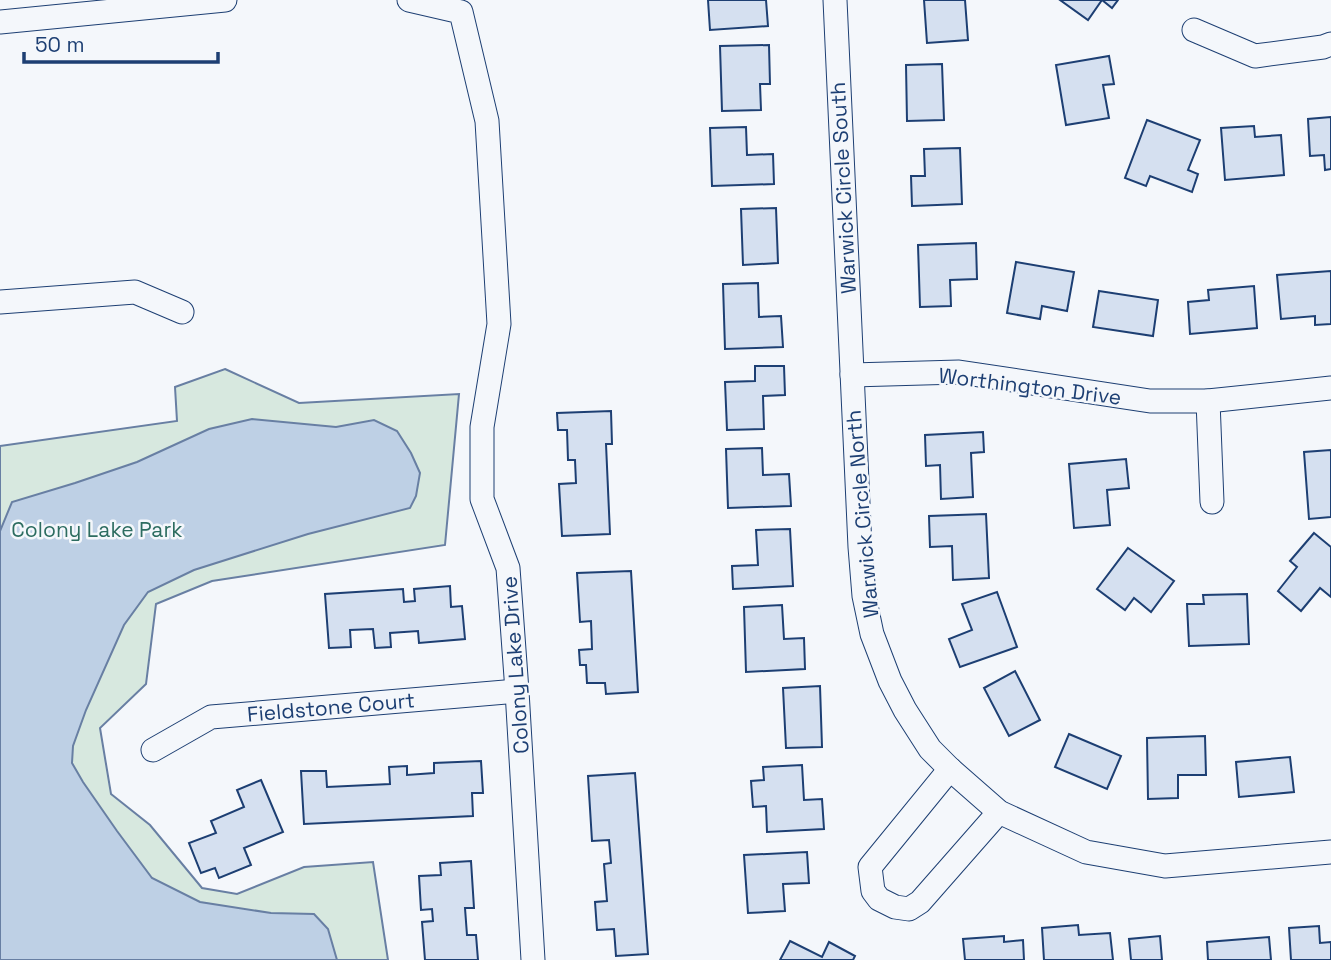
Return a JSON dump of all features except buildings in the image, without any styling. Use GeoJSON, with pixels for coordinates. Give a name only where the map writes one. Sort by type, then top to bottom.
{"type":"FeatureCollection","features":[{"type":"Feature","properties":{"kind":"street"},"geometry":{"type":"LineString","coordinates":[[0,22],[225,0]]}},
{"type":"Feature","properties":{"kind":"street","name":"Colony Lake Drive"},"geometry":{"type":"LineString","coordinates":[[409,0],[461,12],[487,121],[499,324],[482,427],[482,499],[509,568],[533,960]]}},
{"type":"Feature","properties":{"kind":"street","name":"Warwick Circle South"},"geometry":{"type":"LineString","coordinates":[[835,0],[852,375]]}},
{"type":"Feature","properties":{"kind":"street"},"geometry":{"type":"LineString","coordinates":[[1194,30],[1255,56],[1331,44]]}},
{"type":"Feature","properties":{"kind":"street"},"geometry":{"type":"LineString","coordinates":[[0,302],[135,292],[182,312]]}},
{"type":"Feature","properties":{"kind":"street","name":"Worthington Drive"},"geometry":{"type":"LineString","coordinates":[[852,375],[959,372],[1150,401],[1208,401],[1331,388]]}},
{"type":"Feature","properties":{"kind":"street","name":"Warwick Circle North"},"geometry":{"type":"LineString","coordinates":[[852,375],[860,547],[864,596],[872,634],[890,681],[905,710],[930,749],[950,769],[999,812],[1086,852],[1165,866],[1331,852]]}},
{"type":"Feature","properties":{"kind":"street"},"geometry":{"type":"LineString","coordinates":[[1208,401],[1212,502]]}},
{"type":"Feature","properties":{"kind":"street","name":"Fieldstone Court"},"geometry":{"type":"LineString","coordinates":[[153,750],[211,717],[517,691]]}},
{"type":"Feature","properties":{"kind":"street"},"geometry":{"type":"LineString","coordinates":[[950,769],[870,867],[873,891],[879,899],[895,907],[909,909],[920,902],[999,812]]}},
{"type":"Feature","properties":{"kind":"green space","name":"Colony Lake Park"},"geometry":{"type":"Polygon","coordinates":[[[225,369],[299,403],[459,394],[445,545],[212,581],[156,604],[146,684],[100,728],[111,794],[150,825],[202,888],[237,894],[304,867],[373,862],[388,960],[0,960],[0,446],[177,421],[175,387],[225,369]]]}},
{"type":"Feature","properties":{"kind":"water","name":"Colony Lake Park"},"geometry":{"type":"Polygon","coordinates":[[[252,419],[336,427],[374,420],[397,431],[420,473],[416,496],[410,508],[308,534],[194,570],[148,592],[124,625],[86,710],[73,746],[72,763],[152,878],[200,902],[271,913],[314,914],[328,929],[337,960],[0,960],[0,531],[12,502],[137,462],[209,429],[252,419]]]}}]}
